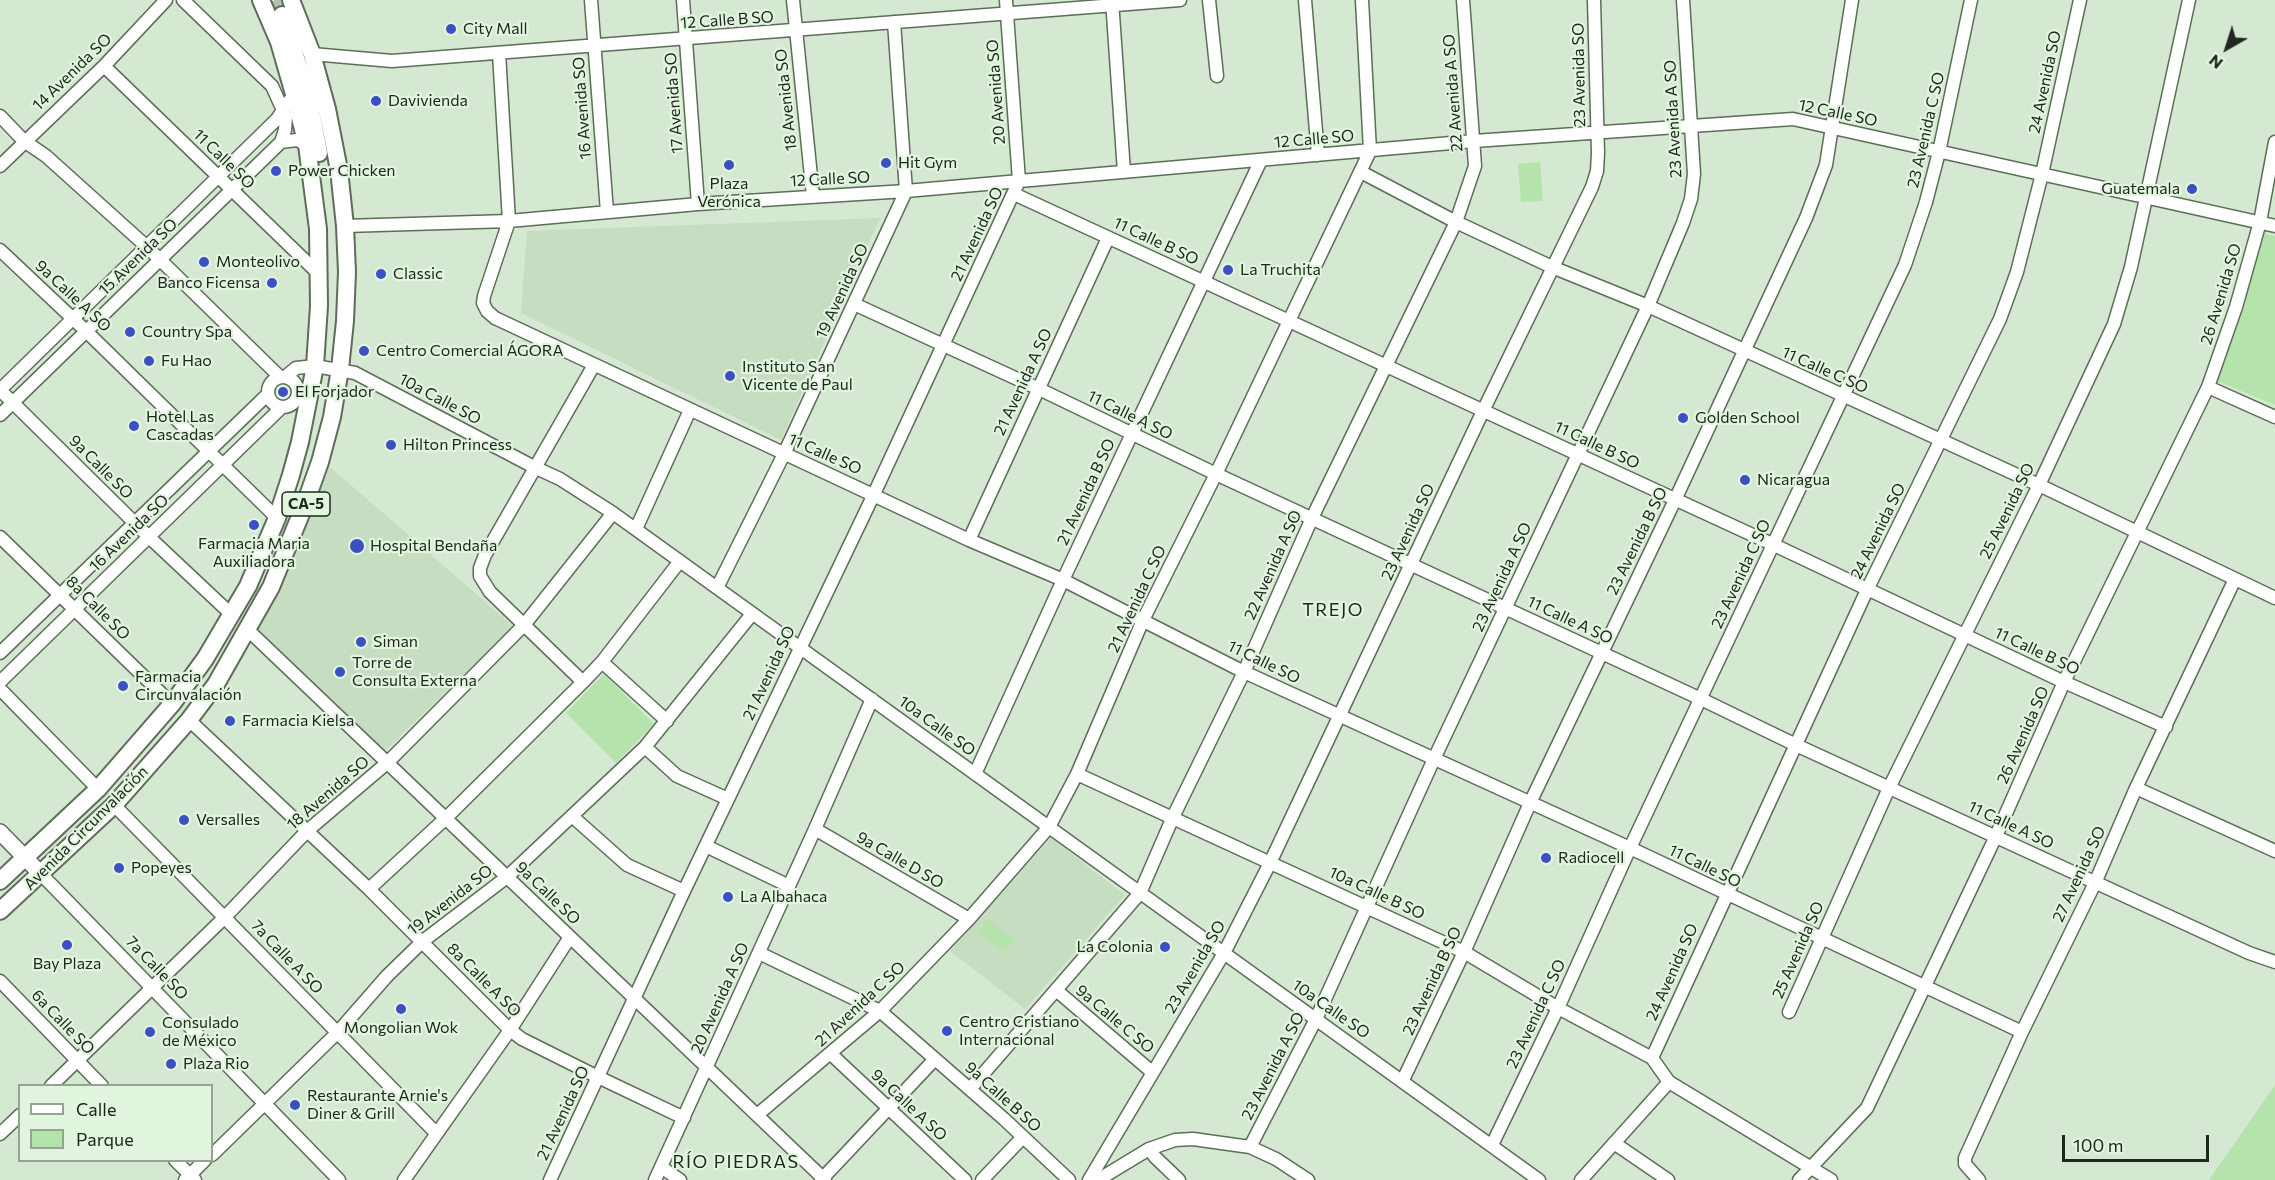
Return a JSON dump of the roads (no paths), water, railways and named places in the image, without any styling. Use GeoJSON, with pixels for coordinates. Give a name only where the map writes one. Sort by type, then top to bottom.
{"type":"FeatureCollection","features":[{"type":"Feature","properties":{"kind":"highway","name":"Avenida Circunvalación"},"geometry":{"type":"LineString","coordinates":[[0,880],[98,789],[172,704],[205,658],[248,586],[277,518],[294,464],[304,398],[315,366],[320,275],[318,229],[307,145],[279,42],[261,0]]}},
{"type":"Feature","properties":{"kind":"highway","name":"Avenida Circunvalación"},"geometry":{"type":"LineString","coordinates":[[0,911],[114,805],[189,720],[216,684],[275,579],[320,462],[332,417],[340,369],[347,272],[345,226],[339,170],[331,129],[312,54],[291,0]]}},
{"type":"Feature","properties":{"kind":"highway"},"geometry":{"type":"LineString","coordinates":[[282,15],[308,95],[315,132],[322,175],[318,229]]}},
{"type":"Feature","properties":{"kind":"highway"},"geometry":{"type":"LineString","coordinates":[[248,586],[248,599],[240,615],[243,625],[248,630]]}},
{"type":"Feature","properties":{"kind":"highway"},"geometry":{"type":"LineString","coordinates":[[147,769],[149,756],[177,721],[177,712],[172,704]]}},
{"type":"Feature","properties":{"kind":"main road","name":"7a Calle SO"},"geometry":{"type":"LineString","coordinates":[[0,832],[41,874]]}},
{"type":"Feature","properties":{"kind":"street"},"geometry":{"type":"LineString","coordinates":[[183,0],[272,86],[284,110],[286,123],[281,142],[297,140],[307,145]]}},
{"type":"Feature","properties":{"kind":"street","name":"16 Avenida SO"},"geometry":{"type":"LineString","coordinates":[[591,0],[607,212]]}},
{"type":"Feature","properties":{"kind":"street","name":"17 Avenida SO"},"geometry":{"type":"LineString","coordinates":[[683,0],[698,204]]}},
{"type":"Feature","properties":{"kind":"street","name":"18 Avenida SO"},"geometry":{"type":"LineString","coordinates":[[793,0],[813,196]]}},
{"type":"Feature","properties":{"kind":"street","name":"20 Avenida SO"},"geometry":{"type":"LineString","coordinates":[[1006,0],[1019,181]]}},
{"type":"Feature","properties":{"kind":"street","name":"12 Calle B SO"},"geometry":{"type":"LineString","coordinates":[[312,54],[392,61],[796,31],[1112,3],[1180,0]]}},
{"type":"Feature","properties":{"kind":"street"},"geometry":{"type":"LineString","coordinates":[[1209,0],[1217,76]]}},
{"type":"Feature","properties":{"kind":"street"},"geometry":{"type":"LineString","coordinates":[[1305,0],[1318,155]]}},
{"type":"Feature","properties":{"kind":"street","name":"21 Avenida C SO"},"geometry":{"type":"LineString","coordinates":[[757,1114],[880,1011],[969,919],[1049,827],[1077,774],[1143,620],[1216,474],[1370,151],[1362,0]]}},
{"type":"Feature","properties":{"kind":"street","name":"22 Avenida A SO"},"geometry":{"type":"LineString","coordinates":[[970,1089],[1140,893],[1173,817],[1244,672],[1312,518],[1456,222],[1475,166],[1463,0]]}},
{"type":"Feature","properties":{"kind":"street","name":"23 Avenida SO"},"geometry":{"type":"LineString","coordinates":[[1089,1180],[1224,953],[1270,863],[1483,411],[1593,187],[1597,171],[1594,0]]}},
{"type":"Feature","properties":{"kind":"street","name":"23 Avenida A SO"},"geometry":{"type":"LineString","coordinates":[[1250,1147],[1317,1019],[1434,759],[1648,306],[1691,199],[1694,174],[1683,0]]}},
{"type":"Feature","properties":{"kind":"street","name":"23 Avenida B SO"},"geometry":{"type":"LineString","coordinates":[[1403,1080],[1464,952],[1530,803],[1676,500],[1806,218],[1826,165],[1852,0]]}},
{"type":"Feature","properties":{"kind":"street","name":"23 Avenida C SO"},"geometry":{"type":"LineString","coordinates":[[1492,1145],[1558,1008],[1772,544],[1905,265],[1926,202],[1939,152],[1971,0]]}},
{"type":"Feature","properties":{"kind":"street","name":"24 Avenida SO"},"geometry":{"type":"LineString","coordinates":[[1652,1058],[1725,894],[1867,590],[2000,319],[2017,272],[2042,174],[2080,0]]}},
{"type":"Feature","properties":{"kind":"street","name":"25 Avenida SO"},"geometry":{"type":"LineString","coordinates":[[1789,1012],[1889,788],[1966,635],[2114,324],[2131,267],[2189,0]]}},
{"type":"Feature","properties":{"kind":"street","name":"14 Avenida SO"},"geometry":{"type":"LineString","coordinates":[[0,166],[104,66],[158,3]]}},
{"type":"Feature","properties":{"kind":"street"},"geometry":{"type":"LineString","coordinates":[[1112,3],[1124,172]]}},
{"type":"Feature","properties":{"kind":"street","name":"19 Avenida SO"},"geometry":{"type":"LineString","coordinates":[[717,588],[784,454],[906,191],[894,22]]}},
{"type":"Feature","properties":{"kind":"street"},"geometry":{"type":"LineString","coordinates":[[499,53],[509,222]]}},
{"type":"Feature","properties":{"kind":"street","name":"11 Calle SO"},"geometry":{"type":"LineString","coordinates":[[104,66],[320,275]]}},
{"type":"Feature","properties":{"kind":"street","name":"15 Avenida SO"},"geometry":{"type":"LineString","coordinates":[[0,390],[284,110],[294,94]]}},
{"type":"Feature","properties":{"kind":"street"},"geometry":{"type":"LineString","coordinates":[[0,116],[24,141],[46,156],[146,246],[283,377]]}},
{"type":"Feature","properties":{"kind":"street","name":"12 Calle SO"},"geometry":{"type":"LineString","coordinates":[[345,226],[509,222],[698,204],[906,191],[1474,141],[1793,119],[2275,226]]}},
{"type":"Feature","properties":{"kind":"street","name":"15 Avenida SO"},"geometry":{"type":"LineString","coordinates":[[0,415],[281,142]]}},
{"type":"Feature","properties":{"kind":"street","name":"26 Avenida SO"},"geometry":{"type":"LineString","coordinates":[[1799,1180],[1867,1108],[1995,836],[2064,682],[2208,387],[2236,307],[2260,222],[2275,142]]}},
{"type":"Feature","properties":{"kind":"street","name":"21 Avenida B SO"},"geometry":{"type":"LineString","coordinates":[[975,774],[1063,580],[1261,160]]}},
{"type":"Feature","properties":{"kind":"street","name":"11 Calle C SO"},"geometry":{"type":"LineString","coordinates":[[1361,172],[1456,222],[1552,267],[1648,306],[1941,440],[2275,598]]}},
{"type":"Feature","properties":{"kind":"street","name":"21 Avenida SO"},"geometry":{"type":"LineString","coordinates":[[550,1180],[684,891],[944,345],[1019,181]]}},
{"type":"Feature","properties":{"kind":"street","name":"11 Calle B SO"},"geometry":{"type":"LineString","coordinates":[[1014,194],[1772,544],[2064,682],[2166,727]]}},
{"type":"Feature","properties":{"kind":"street","name":"11 Calle SO"},"geometry":{"type":"LineString","coordinates":[[509,222],[484,296],[483,303],[487,311],[495,318],[969,540],[1063,580],[1244,672],[1630,848],[2022,1032]]}},
{"type":"Feature","properties":{"kind":"street","name":"21 Avenida A SO"},"geometry":{"type":"LineString","coordinates":[[969,540],[1108,237]]}},
{"type":"Feature","properties":{"kind":"street","name":"9a Calle A SO"},"geometry":{"type":"LineString","coordinates":[[0,250],[277,518]]}},
{"type":"Feature","properties":{"kind":"street","name":"11 Calle A SO"},"geometry":{"type":"LineString","coordinates":[[854,304],[1038,388],[1216,474],[1796,745],[2248,953],[2275,962]]}},
{"type":"Feature","properties":{"kind":"street"},"geometry":{"type":"LineString","coordinates":[[583,682],[490,592],[480,576],[480,568],[534,467],[594,365]]}},
{"type":"Feature","properties":{"kind":"street","name":"10a Calle SO"},"geometry":{"type":"LineString","coordinates":[[283,377],[296,368],[315,366],[355,373],[534,467],[560,478],[680,561],[1539,1180]]}},
{"type":"Feature","properties":{"kind":"street"},"geometry":{"type":"LineString","coordinates":[[283,377],[290,378],[304,398],[282,407],[273,403],[268,394],[272,381],[283,377]]}},
{"type":"Feature","properties":{"kind":"street"},"geometry":{"type":"LineString","coordinates":[[2208,387],[2275,417]]}},
{"type":"Feature","properties":{"kind":"street","name":"9a Calle SO"},"geometry":{"type":"LineString","coordinates":[[0,390],[148,537],[232,615]]}},
{"type":"Feature","properties":{"kind":"street","name":"16 Avenida SO"},"geometry":{"type":"LineString","coordinates":[[0,653],[268,394]]}},
{"type":"Feature","properties":{"kind":"street","name":"16 Avenida SO"},"geometry":{"type":"LineString","coordinates":[[0,682],[282,407]]}},
{"type":"Feature","properties":{"kind":"street"},"geometry":{"type":"LineString","coordinates":[[636,530],[690,410]]}},
{"type":"Feature","properties":{"kind":"street","name":"18 Avenida SO"},"geometry":{"type":"LineString","coordinates":[[53,1084],[225,917],[307,831],[387,763],[524,625],[613,513]]}},
{"type":"Feature","properties":{"kind":"street","name":"8a Calle SO"},"geometry":{"type":"LineString","coordinates":[[0,537],[172,704]]}},
{"type":"Feature","properties":{"kind":"street"},"geometry":{"type":"LineString","coordinates":[[369,889],[446,818],[602,662],[680,561]]}},
{"type":"Feature","properties":{"kind":"street","name":"27 Avenida SO"},"geometry":{"type":"LineString","coordinates":[[1979,1180],[1965,1164],[1965,1158],[2235,579]]}},
{"type":"Feature","properties":{"kind":"street","name":"19 Avenida SO"},"geometry":{"type":"LineString","coordinates":[[213,1154],[338,1032],[387,976],[423,941],[507,877],[645,747],[752,614]]}},
{"type":"Feature","properties":{"kind":"street","name":"9a Calle SO"},"geometry":{"type":"LineString","coordinates":[[248,630],[823,1179]]}},
{"type":"Feature","properties":{"kind":"street"},"geometry":{"type":"LineString","coordinates":[[602,662],[667,721]]}},
{"type":"Feature","properties":{"kind":"street"},"geometry":{"type":"LineString","coordinates":[[0,689],[98,789]]}},
{"type":"Feature","properties":{"kind":"street"},"geometry":{"type":"LineString","coordinates":[[815,829],[872,699]]}},
{"type":"Feature","properties":{"kind":"street","name":"8a Calle A SO"},"geometry":{"type":"LineString","coordinates":[[189,720],[423,941],[510,1030],[522,1039],[684,1118]]}},
{"type":"Feature","properties":{"kind":"street"},"geometry":{"type":"LineString","coordinates":[[645,747],[677,776],[728,799]]}},
{"type":"Feature","properties":{"kind":"street","name":"10a Calle B SO"},"geometry":{"type":"LineString","coordinates":[[1077,774],[1464,952],[1558,1008],[1652,1058],[1669,1082],[1831,1180]]}},
{"type":"Feature","properties":{"kind":"street"},"geometry":{"type":"LineString","coordinates":[[2136,788],[2275,851]]}},
{"type":"Feature","properties":{"kind":"street","name":"7a Calle A SO"},"geometry":{"type":"LineString","coordinates":[[114,805],[436,1133]]}},
{"type":"Feature","properties":{"kind":"street"},"geometry":{"type":"LineString","coordinates":[[573,817],[627,864],[684,891]]}},
{"type":"Feature","properties":{"kind":"street","name":"20 Avenida A SO"},"geometry":{"type":"LineString","coordinates":[[655,1180],[815,829]]}},
{"type":"Feature","properties":{"kind":"street","name":"9a Calle D SO"},"geometry":{"type":"LineString","coordinates":[[815,829],[969,919]]}},
{"type":"Feature","properties":{"kind":"street"},"geometry":{"type":"LineString","coordinates":[[706,846],[789,886]]}},
{"type":"Feature","properties":{"kind":"street","name":"7a Calle SO"},"geometry":{"type":"LineString","coordinates":[[41,874],[339,1180]]}},
{"type":"Feature","properties":{"kind":"street"},"geometry":{"type":"LineString","coordinates":[[406,1179],[510,1030],[570,937]]}},
{"type":"Feature","properties":{"kind":"street","name":"9a Calle B SO"},"geometry":{"type":"LineString","coordinates":[[759,953],[880,1011],[970,1089],[1069,1180]]}},
{"type":"Feature","properties":{"kind":"street","name":"6a Calle SO"},"geometry":{"type":"LineString","coordinates":[[0,981],[100,1084]]}},
{"type":"Feature","properties":{"kind":"street","name":"9a Calle C SO"},"geometry":{"type":"LineString","coordinates":[[1056,990],[1152,1072]]}},
{"type":"Feature","properties":{"kind":"street","name":"9a Calle A SO"},"geometry":{"type":"LineString","coordinates":[[831,1054],[965,1180]]}},
{"type":"Feature","properties":{"kind":"street"},"geometry":{"type":"LineString","coordinates":[[823,1179],[935,1059]]}},
{"type":"Feature","properties":{"kind":"street"},"geometry":{"type":"LineString","coordinates":[[1581,1180],[1669,1082]]}},
{"type":"Feature","properties":{"kind":"street"},"geometry":{"type":"LineString","coordinates":[[0,1134],[18,1117]]}},
{"type":"Feature","properties":{"kind":"street"},"geometry":{"type":"LineString","coordinates":[[982,1180],[1023,1137]]}},
{"type":"Feature","properties":{"kind":"street"},"geometry":{"type":"LineString","coordinates":[[1098,1180],[1149,1149],[1174,1140],[1193,1139],[1250,1147],[1276,1159],[1308,1180]]}},
{"type":"Feature","properties":{"kind":"street"},"geometry":{"type":"LineString","coordinates":[[1614,1143],[1668,1180]]}},
{"type":"Feature","properties":{"kind":"street"},"geometry":{"type":"LineString","coordinates":[[1149,1149],[1179,1180]]}},
{"type":"Feature","properties":{"kind":"street"},"geometry":{"type":"LineString","coordinates":[[176,1162],[190,1178],[204,1162]]}},
{"type":"Feature","properties":{"kind":"street"},"geometry":{"type":"LineString","coordinates":[[661,1167],[680,1180]]}},
{"type":"Feature","properties":{"kind":"tunnel"},"geometry":{"type":"LineString","coordinates":[[275,0],[282,15]]}},
{"type":"Feature","properties":{"kind":"place","name":"City Mall"},"geometry":{"type":"Point","coordinates":[451,29]}},
{"type":"Feature","properties":{"kind":"place","name":"Davivienda"},"geometry":{"type":"Point","coordinates":[376,101]}},
{"type":"Feature","properties":{"kind":"place","name":"Hit Gym"},"geometry":{"type":"Point","coordinates":[886,163]}},
{"type":"Feature","properties":{"kind":"place","name":"Plaza Verónica"},"geometry":{"type":"Point","coordinates":[729,165]}},
{"type":"Feature","properties":{"kind":"place","name":"Power Chicken"},"geometry":{"type":"Point","coordinates":[276,171]}},
{"type":"Feature","properties":{"kind":"place","name":"Guatemala"},"geometry":{"type":"Point","coordinates":[2192,189]}},
{"type":"Feature","properties":{"kind":"place","name":"Monteolivo"},"geometry":{"type":"Point","coordinates":[204,262]}},
{"type":"Feature","properties":{"kind":"place","name":"La Truchita"},"geometry":{"type":"Point","coordinates":[1228,270]}},
{"type":"Feature","properties":{"kind":"place","name":"Classic"},"geometry":{"type":"Point","coordinates":[381,274]}},
{"type":"Feature","properties":{"kind":"place","name":"Banco Ficensa"},"geometry":{"type":"Point","coordinates":[272,283]}},
{"type":"Feature","properties":{"kind":"place","name":"Country Spa"},"geometry":{"type":"Point","coordinates":[130,332]}},
{"type":"Feature","properties":{"kind":"place","name":"Centro Comercial ÁGORA"},"geometry":{"type":"Point","coordinates":[364,351]}},
{"type":"Feature","properties":{"kind":"place","name":"Fu Hao"},"geometry":{"type":"Point","coordinates":[149,361]}},
{"type":"Feature","properties":{"kind":"place","name":"Instituto San Vicente de Paul"},"geometry":{"type":"Point","coordinates":[730,376]}},
{"type":"Feature","properties":{"kind":"place","name":"El Forjador"},"geometry":{"type":"Point","coordinates":[283,392]}},
{"type":"Feature","properties":{"kind":"place","name":"Golden School"},"geometry":{"type":"Point","coordinates":[1683,418]}},
{"type":"Feature","properties":{"kind":"place","name":"Hotel Las Cascadas"},"geometry":{"type":"Point","coordinates":[134,426]}},
{"type":"Feature","properties":{"kind":"place","name":"Hilton Princess"},"geometry":{"type":"Point","coordinates":[391,445]}},
{"type":"Feature","properties":{"kind":"place","name":"Nicaragua"},"geometry":{"type":"Point","coordinates":[1745,480]}},
{"type":"Feature","properties":{"kind":"place","name":"Farmacia Maria Auxiliadora"},"geometry":{"type":"Point","coordinates":[254,525]}},
{"type":"Feature","properties":{"kind":"place","name":"Hospital Bendaña"},"geometry":{"type":"Point","coordinates":[357,546]}},
{"type":"Feature","properties":{"kind":"place","name":"Siman"},"geometry":{"type":"Point","coordinates":[361,642]}},
{"type":"Feature","properties":{"kind":"place","name":"Torre de Consulta Externa"},"geometry":{"type":"Point","coordinates":[340,672]}},
{"type":"Feature","properties":{"kind":"place","name":"Farmacia Circunvalación"},"geometry":{"type":"Point","coordinates":[123,686]}},
{"type":"Feature","properties":{"kind":"place","name":"Farmacia Kielsa"},"geometry":{"type":"Point","coordinates":[230,721]}},
{"type":"Feature","properties":{"kind":"place","name":"Versalles"},"geometry":{"type":"Point","coordinates":[184,820]}},
{"type":"Feature","properties":{"kind":"place","name":"Radiocell"},"geometry":{"type":"Point","coordinates":[1546,858]}},
{"type":"Feature","properties":{"kind":"place","name":"Popeyes"},"geometry":{"type":"Point","coordinates":[119,868]}},
{"type":"Feature","properties":{"kind":"place","name":"La Albahaca"},"geometry":{"type":"Point","coordinates":[728,897]}},
{"type":"Feature","properties":{"kind":"place","name":"Bay Plaza"},"geometry":{"type":"Point","coordinates":[67,945]}},
{"type":"Feature","properties":{"kind":"place","name":"La Colonia"},"geometry":{"type":"Point","coordinates":[1165,947]}},
{"type":"Feature","properties":{"kind":"place","name":"Mongolian Wok"},"geometry":{"type":"Point","coordinates":[401,1009]}},
{"type":"Feature","properties":{"kind":"place","name":"Centro Cristiano Internacional"},"geometry":{"type":"Point","coordinates":[947,1031]}},
{"type":"Feature","properties":{"kind":"place","name":"Consulado de México"},"geometry":{"type":"Point","coordinates":[150,1032]}},
{"type":"Feature","properties":{"kind":"place","name":"Plaza Rio"},"geometry":{"type":"Point","coordinates":[171,1064]}},
{"type":"Feature","properties":{"kind":"place","name":"Restaurante Arnie's Diner & Grill"},"geometry":{"type":"Point","coordinates":[295,1105]}},
{"type":"Feature","properties":{"kind":"district","name":"TREJO"},"geometry":{"type":"Point","coordinates":[1333,610]}},
{"type":"Feature","properties":{"kind":"district","name":"RÍO PIEDRAS"},"geometry":{"type":"Point","coordinates":[736,1162]}}]}
